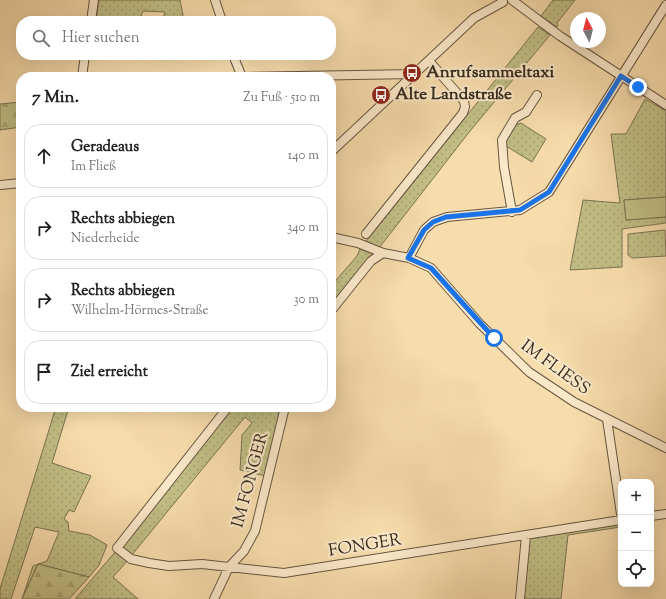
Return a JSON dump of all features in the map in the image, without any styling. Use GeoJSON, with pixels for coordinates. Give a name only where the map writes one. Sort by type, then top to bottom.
{"type":"FeatureCollection","features":[{"type":"Feature","properties":{"kind":"street"},"geometry":{"type":"LineString","coordinates":[[92,16],[94,0]]}},
{"type":"Feature","properties":{"kind":"street"},"geometry":{"type":"LineString","coordinates":[[215,0],[220,16]]}},
{"type":"Feature","properties":{"kind":"street"},"geometry":{"type":"LineString","coordinates":[[512,0],[560,36],[666,105]]}},
{"type":"Feature","properties":{"kind":"street"},"geometry":{"type":"LineString","coordinates":[[336,147],[474,18],[503,2]]}},
{"type":"Feature","properties":{"kind":"street"},"geometry":{"type":"LineString","coordinates":[[408,258],[424,230],[433,222],[446,217],[512,212],[520,210],[549,192],[666,5]]}},
{"type":"Feature","properties":{"kind":"street"},"geometry":{"type":"LineString","coordinates":[[83,72],[84,60]]}},
{"type":"Feature","properties":{"kind":"street"},"geometry":{"type":"LineString","coordinates":[[235,60],[240,72]]}},
{"type":"Feature","properties":{"kind":"street"},"geometry":{"type":"LineString","coordinates":[[366,234],[463,113],[465,106],[464,101],[429,60]]}},
{"type":"Feature","properties":{"kind":"street"},"geometry":{"type":"LineString","coordinates":[[336,75],[414,74]]}},
{"type":"Feature","properties":{"kind":"street"},"geometry":{"type":"LineString","coordinates":[[512,212],[504,167],[502,140],[515,118],[526,112],[537,95]]}},
{"type":"Feature","properties":{"kind":"street"},"geometry":{"type":"LineString","coordinates":[[0,185],[16,183]]}},
{"type":"Feature","properties":{"kind":"street","name":"IM FLIESS"},"geometry":{"type":"LineString","coordinates":[[336,238],[358,243],[383,253],[408,258],[431,268],[480,324],[529,372],[574,402],[666,448]]}},
{"type":"Feature","properties":{"kind":"street"},"geometry":{"type":"LineString","coordinates":[[336,305],[371,261],[383,253]]}},
{"type":"Feature","properties":{"kind":"street","name":"FONGER"},"geometry":{"type":"LineString","coordinates":[[224,412],[116,548],[131,560],[169,566],[202,564],[284,573],[618,521]]}},
{"type":"Feature","properties":{"kind":"street","name":"IM FONGER"},"geometry":{"type":"LineString","coordinates":[[214,599],[229,567],[250,542],[255,531],[284,412]]}},
{"type":"Feature","properties":{"kind":"street"},"geometry":{"type":"LineString","coordinates":[[607,419],[618,494]]}},
{"type":"Feature","properties":{"kind":"street"},"geometry":{"type":"LineString","coordinates":[[654,516],[666,514]]}},
{"type":"Feature","properties":{"kind":"street"},"geometry":{"type":"LineString","coordinates":[[520,599],[526,536]]}},
{"type":"Feature","properties":{"kind":"green space"},"geometry":{"type":"Polygon","coordinates":[[[99,0],[180,0],[183,15],[164,16],[165,12],[143,11],[141,16],[97,16],[99,0]]]}},
{"type":"Feature","properties":{"kind":"green space"},"geometry":{"type":"Polygon","coordinates":[[[553,0],[575,0],[557,23],[557,27],[541,16],[553,0]]]}},
{"type":"Feature","properties":{"kind":"green space"},"geometry":{"type":"Polygon","coordinates":[[[538,27],[550,35],[470,131],[379,248],[366,241],[538,27]]]}},
{"type":"Feature","properties":{"kind":"green space"},"geometry":{"type":"Polygon","coordinates":[[[645,99],[666,111],[666,197],[624,200],[626,220],[666,217],[666,223],[622,229],[622,267],[570,270],[583,200],[620,203],[611,134],[626,134],[645,99]]]}},
{"type":"Feature","properties":{"kind":"green space"},"geometry":{"type":"Polygon","coordinates":[[[16,102],[16,128],[0,130],[0,104],[16,102]]]}},
{"type":"Feature","properties":{"kind":"green space"},"geometry":{"type":"Polygon","coordinates":[[[521,123],[546,139],[532,162],[506,146],[505,139],[513,126],[521,123]]]}},
{"type":"Feature","properties":{"kind":"green space"},"geometry":{"type":"Polygon","coordinates":[[[666,197],[666,217],[626,220],[624,200],[666,197]]]}},
{"type":"Feature","properties":{"kind":"green space"},"geometry":{"type":"Polygon","coordinates":[[[665,230],[666,256],[632,258],[628,255],[628,234],[665,230]]]}},
{"type":"Feature","properties":{"kind":"green space"},"geometry":{"type":"Polygon","coordinates":[[[360,249],[373,254],[336,302],[336,280],[357,256],[360,249]]]}},
{"type":"Feature","properties":{"kind":"green space"},"geometry":{"type":"Polygon","coordinates":[[[54,412],[67,412],[52,463],[91,476],[74,512],[69,510],[64,519],[68,522],[69,531],[90,535],[107,545],[99,565],[89,577],[38,564],[47,561],[59,532],[35,527],[11,599],[0,599],[0,589],[54,412]]]}},
{"type":"Feature","properties":{"kind":"green space"},"geometry":{"type":"Polygon","coordinates":[[[226,412],[282,412],[266,476],[240,470],[242,435],[252,423],[245,417],[131,556],[120,548],[226,412]]]}},
{"type":"Feature","properties":{"kind":"green space"},"geometry":{"type":"Polygon","coordinates":[[[618,524],[618,527],[568,535],[561,599],[523,599],[528,542],[533,537],[618,524]]]}},
{"type":"Feature","properties":{"kind":"green space"},"geometry":{"type":"Polygon","coordinates":[[[116,551],[128,560],[113,577],[138,599],[75,599],[116,551]]]}},
{"type":"Feature","properties":{"kind":"green space"},"geometry":{"type":"Polygon","coordinates":[[[38,564],[22,599],[33,566],[38,564]]]}},
{"type":"Feature","properties":{"kind":"green space"},"geometry":{"type":"Polygon","coordinates":[[[38,564],[89,577],[69,599],[22,599],[38,564]]]}},
{"type":"Feature","properties":{"kind":"place","name":"Anrufsammeltaxi"},"geometry":{"type":"Point","coordinates":[412,73]}},
{"type":"Feature","properties":{"kind":"place","name":"Alte Landstraße"},"geometry":{"type":"Point","coordinates":[381,95]}},
{"type":"Feature","properties":{"kind":"route"},"geometry":{"type":"LineString","coordinates":[[494,338],[431,268],[421,262],[408,258],[424,230],[433,222],[446,217],[512,212],[520,210],[549,192],[595,121],[616,82],[621,76],[638,87]]}}]}
